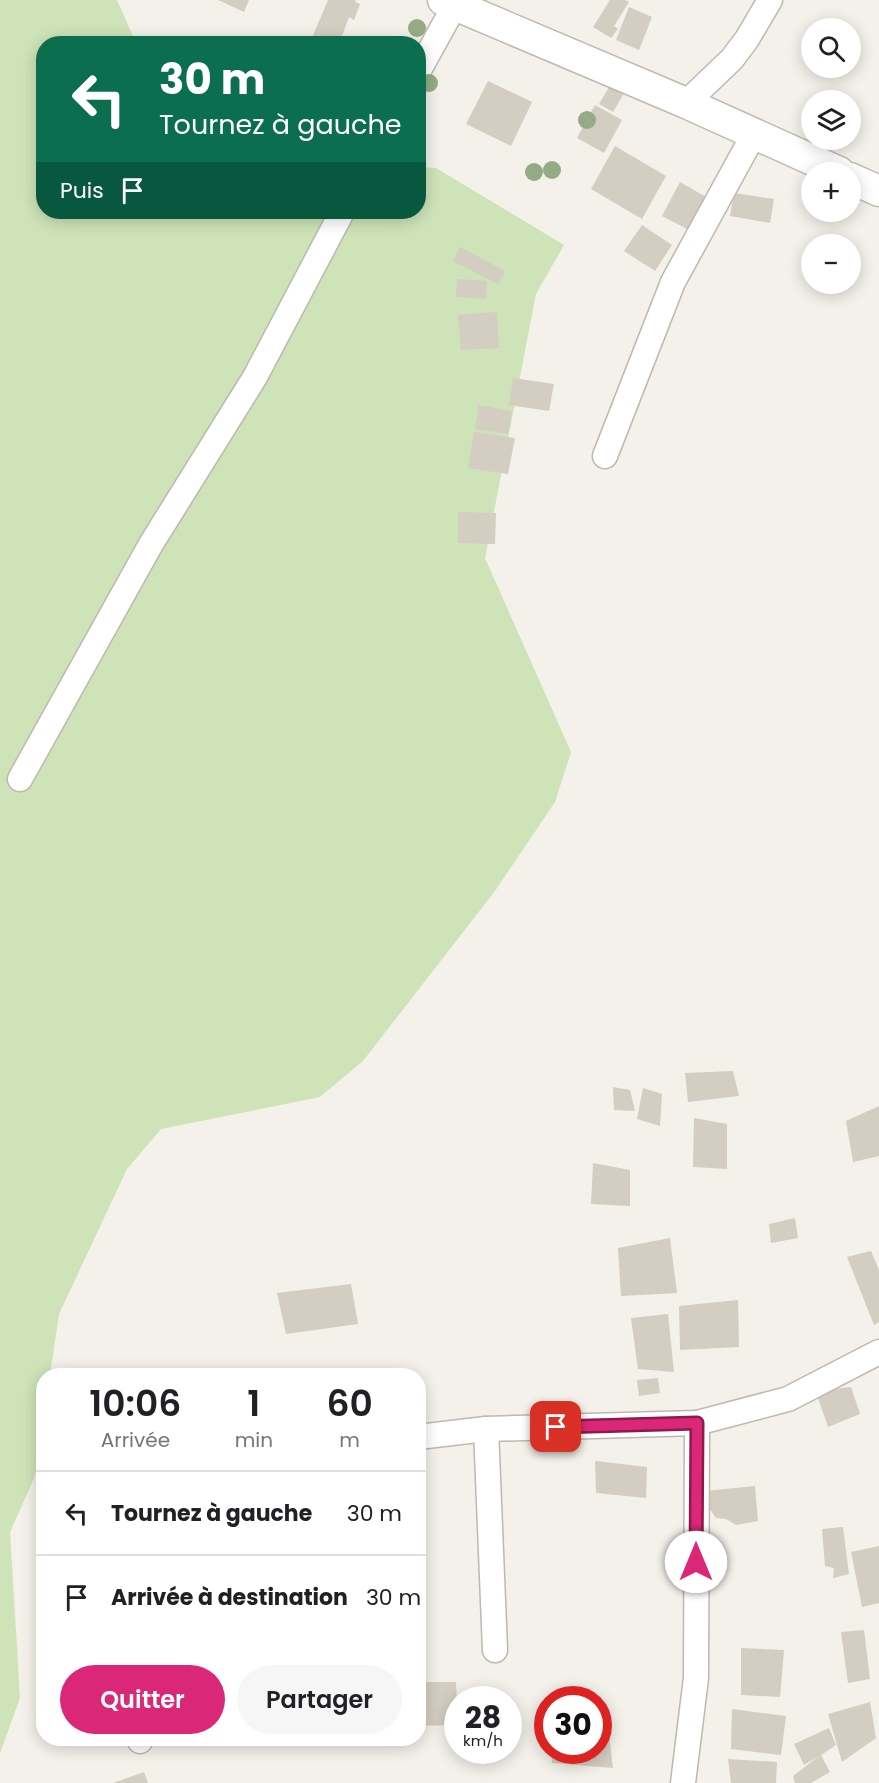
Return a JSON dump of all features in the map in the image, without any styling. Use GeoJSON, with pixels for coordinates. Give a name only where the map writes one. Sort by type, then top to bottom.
{"type":"FeatureCollection","features":[{"type":"Feature","properties":{"kind":"street"},"geometry":{"type":"LineString","coordinates":[[686,103],[732,59],[770,0]]}},
{"type":"Feature","properties":{"kind":"street"},"geometry":{"type":"LineString","coordinates":[[426,54],[449,3],[686,103],[817,162]]}},
{"type":"Feature","properties":{"kind":"street"},"geometry":{"type":"LineString","coordinates":[[605,456],[673,282],[754,134]]}},
{"type":"Feature","properties":{"kind":"street"},"geometry":{"type":"LineString","coordinates":[[861,183],[879,191]]}},
{"type":"Feature","properties":{"kind":"street"},"geometry":{"type":"LineString","coordinates":[[20,779],[151,544],[255,377],[338,219]]}},
{"type":"Feature","properties":{"kind":"street"},"geometry":{"type":"LineString","coordinates":[[426,1436],[486,1430],[697,1423],[788,1399],[879,1352]]}},
{"type":"Feature","properties":{"kind":"street"},"geometry":{"type":"LineString","coordinates":[[682,1783],[696,1678],[697,1423]]}},
{"type":"Feature","properties":{"kind":"street"},"geometry":{"type":"LineString","coordinates":[[486,1430],[495,1650]]}},
{"type":"Feature","properties":{"kind":"green space"},"geometry":{"type":"Polygon","coordinates":[[[0,0],[117,0],[133,36],[36,36],[36,219],[426,219],[426,167],[436,168],[564,245],[536,294],[485,558],[571,752],[555,802],[495,891],[363,1061],[320,1097],[161,1129],[127,1169],[59,1314],[51,1368],[36,1368],[35,1476],[10,1532],[20,1698],[0,1753],[0,0]]]}},
{"type":"Feature","properties":{"kind":"building"},"geometry":{"type":"Polygon","coordinates":[[[218,0],[249,0],[244,12],[218,0]]]}},
{"type":"Feature","properties":{"kind":"building"},"geometry":{"type":"Polygon","coordinates":[[[328,0],[356,0],[355,2],[360,4],[354,20],[349,17],[342,36],[313,36],[328,0]]]}},
{"type":"Feature","properties":{"kind":"building"},"geometry":{"type":"Polygon","coordinates":[[[610,0],[629,2],[614,26],[618,29],[611,38],[593,27],[610,0]]]}},
{"type":"Feature","properties":{"kind":"building"},"geometry":{"type":"Polygon","coordinates":[[[629,7],[652,17],[639,50],[616,40],[629,7]]]}},
{"type":"Feature","properties":{"kind":"building"},"geometry":{"type":"Polygon","coordinates":[[[488,81],[532,102],[511,146],[466,124],[488,81]]]}},
{"type":"Feature","properties":{"kind":"building"},"geometry":{"type":"Polygon","coordinates":[[[612,82],[626,90],[613,112],[599,104],[612,82]]]}},
{"type":"Feature","properties":{"kind":"building"},"geometry":{"type":"Polygon","coordinates":[[[595,105],[622,120],[604,153],[577,138],[595,105]]]}},
{"type":"Feature","properties":{"kind":"building"},"geometry":{"type":"Polygon","coordinates":[[[615,146],[666,176],[642,219],[591,189],[615,146]]]}},
{"type":"Feature","properties":{"kind":"building"},"geometry":{"type":"Polygon","coordinates":[[[680,182],[706,197],[689,230],[662,216],[680,182]]]}},
{"type":"Feature","properties":{"kind":"building"},"geometry":{"type":"Polygon","coordinates":[[[734,193],[774,199],[770,223],[730,216],[734,193]]]}},
{"type":"Feature","properties":{"kind":"building"},"geometry":{"type":"Polygon","coordinates":[[[642,225],[672,245],[655,271],[624,251],[642,225]]]}},
{"type":"Feature","properties":{"kind":"building"},"geometry":{"type":"Polygon","coordinates":[[[460,247],[505,271],[498,284],[453,261],[460,247]]]}},
{"type":"Feature","properties":{"kind":"building"},"geometry":{"type":"Polygon","coordinates":[[[457,279],[487,281],[486,299],[456,297],[457,279]]]}},
{"type":"Feature","properties":{"kind":"building"},"geometry":{"type":"Polygon","coordinates":[[[497,312],[499,348],[461,350],[458,315],[497,312]]]}},
{"type":"Feature","properties":{"kind":"building"},"geometry":{"type":"Polygon","coordinates":[[[513,378],[554,384],[549,411],[509,405],[513,378]]]}},
{"type":"Feature","properties":{"kind":"building"},"geometry":{"type":"Polygon","coordinates":[[[479,405],[512,411],[508,434],[475,429],[479,405]]]}},
{"type":"Feature","properties":{"kind":"building"},"geometry":{"type":"Polygon","coordinates":[[[474,432],[515,438],[508,474],[468,468],[474,432]]]}},
{"type":"Feature","properties":{"kind":"building"},"geometry":{"type":"Polygon","coordinates":[[[458,512],[496,513],[495,544],[458,543],[458,512]]]}},
{"type":"Feature","properties":{"kind":"building"},"geometry":{"type":"Polygon","coordinates":[[[733,1071],[739,1096],[688,1102],[685,1073],[733,1071]]]}},
{"type":"Feature","properties":{"kind":"building"},"geometry":{"type":"Polygon","coordinates":[[[613,1087],[630,1090],[635,1111],[614,1110],[613,1087]]]}},
{"type":"Feature","properties":{"kind":"building"},"geometry":{"type":"Polygon","coordinates":[[[643,1088],[662,1094],[660,1126],[637,1119],[643,1088]]]}},
{"type":"Feature","properties":{"kind":"building"},"geometry":{"type":"Polygon","coordinates":[[[879,1106],[879,1156],[853,1162],[846,1121],[879,1106]]]}},
{"type":"Feature","properties":{"kind":"building"},"geometry":{"type":"Polygon","coordinates":[[[694,1118],[727,1124],[727,1169],[693,1167],[694,1118]]]}},
{"type":"Feature","properties":{"kind":"building"},"geometry":{"type":"Polygon","coordinates":[[[593,1163],[630,1170],[630,1206],[591,1204],[593,1163]]]}},
{"type":"Feature","properties":{"kind":"building"},"geometry":{"type":"Polygon","coordinates":[[[795,1218],[798,1238],[771,1243],[769,1224],[795,1218]]]}},
{"type":"Feature","properties":{"kind":"building"},"geometry":{"type":"Polygon","coordinates":[[[670,1238],[677,1293],[621,1296],[618,1248],[670,1238]]]}},
{"type":"Feature","properties":{"kind":"building"},"geometry":{"type":"Polygon","coordinates":[[[871,1251],[879,1270],[879,1322],[874,1325],[847,1257],[871,1251]]]}},
{"type":"Feature","properties":{"kind":"building"},"geometry":{"type":"Polygon","coordinates":[[[351,1284],[358,1324],[286,1334],[277,1293],[351,1284]]]}},
{"type":"Feature","properties":{"kind":"building"},"geometry":{"type":"Polygon","coordinates":[[[738,1300],[739,1347],[680,1350],[679,1306],[738,1300]]]}},
{"type":"Feature","properties":{"kind":"building"},"geometry":{"type":"Polygon","coordinates":[[[668,1314],[674,1372],[638,1369],[631,1318],[668,1314]]]}},
{"type":"Feature","properties":{"kind":"building"},"geometry":{"type":"Polygon","coordinates":[[[658,1378],[660,1393],[639,1396],[637,1380],[658,1378]]]}},
{"type":"Feature","properties":{"kind":"building"},"geometry":{"type":"Polygon","coordinates":[[[851,1387],[860,1414],[828,1427],[818,1398],[833,1389],[851,1387]]]}},
{"type":"Feature","properties":{"kind":"building"},"geometry":{"type":"Polygon","coordinates":[[[595,1461],[647,1467],[646,1498],[596,1493],[595,1461]]]}},
{"type":"Feature","properties":{"kind":"building"},"geometry":{"type":"Polygon","coordinates":[[[755,1486],[758,1521],[736,1525],[726,1519],[716,1518],[709,1508],[705,1491],[755,1486]]]}},
{"type":"Feature","properties":{"kind":"building"},"geometry":{"type":"Polygon","coordinates":[[[843,1527],[849,1574],[833,1578],[834,1568],[825,1566],[822,1529],[843,1527]]]}},
{"type":"Feature","properties":{"kind":"building"},"geometry":{"type":"Polygon","coordinates":[[[879,1546],[879,1603],[862,1607],[851,1552],[879,1546]]]}},
{"type":"Feature","properties":{"kind":"building"},"geometry":{"type":"Polygon","coordinates":[[[864,1630],[870,1679],[848,1683],[841,1632],[864,1630]]]}},
{"type":"Feature","properties":{"kind":"building"},"geometry":{"type":"Polygon","coordinates":[[[741,1648],[784,1650],[780,1697],[741,1695],[741,1648]]]}},
{"type":"Feature","properties":{"kind":"building"},"geometry":{"type":"Polygon","coordinates":[[[426,1682],[456,1682],[456,1686],[444,1686],[444,1725],[426,1726],[426,1682]]]}},
{"type":"Feature","properties":{"kind":"building"},"geometry":{"type":"Polygon","coordinates":[[[870,1702],[876,1738],[842,1762],[828,1714],[870,1702]]]}},
{"type":"Feature","properties":{"kind":"building"},"geometry":{"type":"Polygon","coordinates":[[[732,1709],[786,1716],[781,1755],[731,1749],[732,1709]]]}},
{"type":"Feature","properties":{"kind":"building"},"geometry":{"type":"Polygon","coordinates":[[[829,1728],[836,1745],[821,1755],[830,1772],[811,1783],[795,1783],[793,1776],[819,1756],[804,1765],[794,1744],[829,1728]]]}},
{"type":"Feature","properties":{"kind":"building"},"geometry":{"type":"Polygon","coordinates":[[[728,1759],[777,1762],[776,1783],[731,1783],[728,1759]]]}},
{"type":"Feature","properties":{"kind":"building"},"geometry":{"type":"Polygon","coordinates":[[[612,1760],[613,1768],[564,1764],[612,1764],[612,1760]]]}},
{"type":"Feature","properties":{"kind":"building"},"geometry":{"type":"Polygon","coordinates":[[[144,1772],[148,1783],[113,1783],[144,1772]]]}},
{"type":"Feature","properties":{"kind":"route"},"geometry":{"type":"LineString","coordinates":[[556,1427],[697,1423],[696,1562]]}}]}
